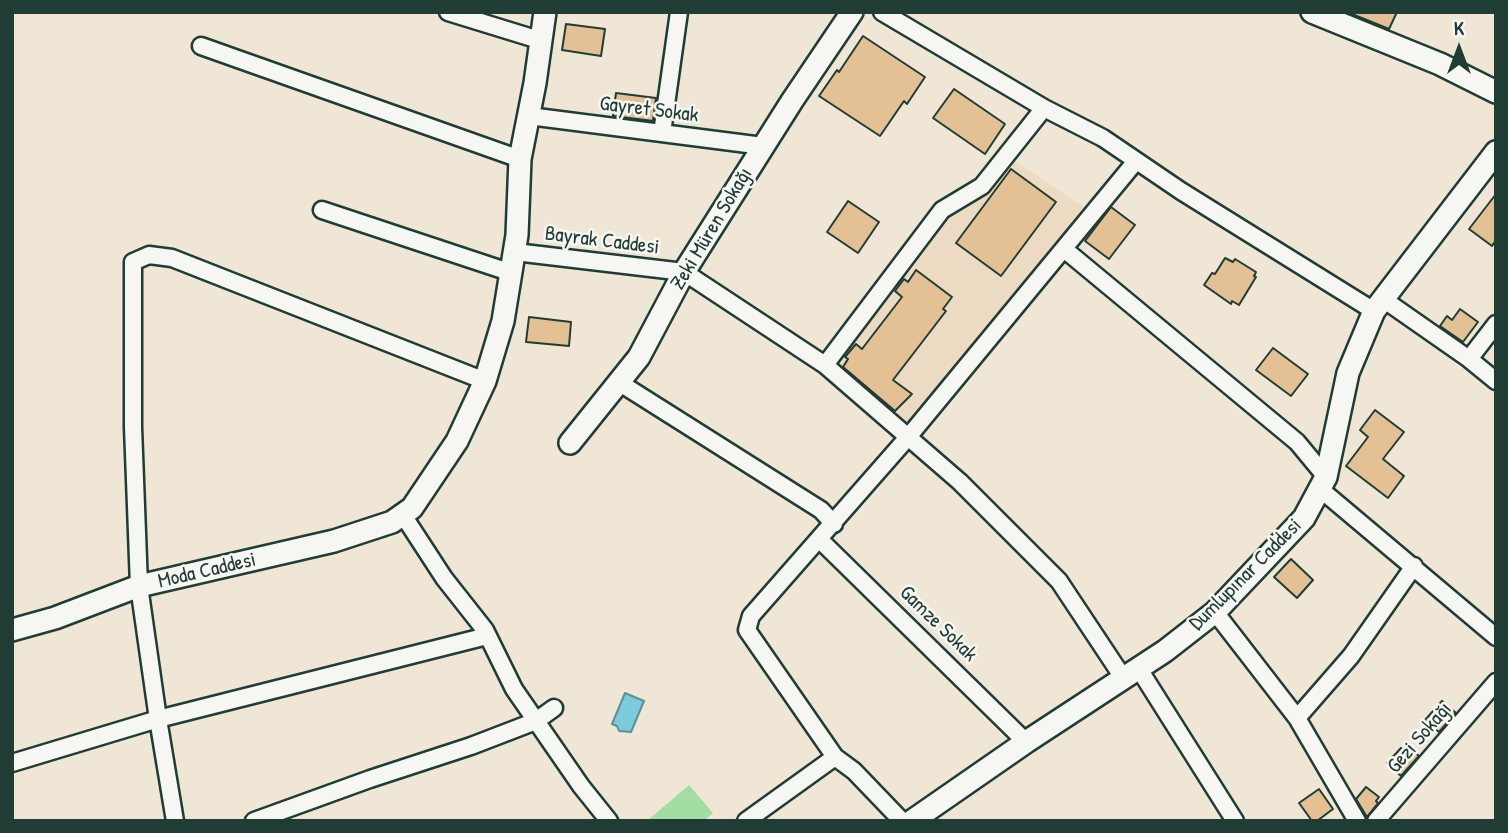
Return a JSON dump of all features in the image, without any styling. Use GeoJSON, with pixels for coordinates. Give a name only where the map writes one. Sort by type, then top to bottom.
{"type":"FeatureCollection","features":[{"type":"Feature","properties":{"kind":"street"},"geometry":{"type":"LineString","coordinates":[[448,12],[539,40]]}},
{"type":"Feature","properties":{"kind":"street"},"geometry":{"type":"LineString","coordinates":[[545,12],[520,159],[513,262],[503,321],[485,381],[457,441],[412,508],[403,515],[444,578],[487,636],[514,689],[600,819]]}},
{"type":"Feature","properties":{"kind":"street"},"geometry":{"type":"LineString","coordinates":[[662,133],[679,12]]}},
{"type":"Feature","properties":{"kind":"street","name":"Zeki Müren Sokağı"},"geometry":{"type":"LineString","coordinates":[[570,443],[639,357],[684,272],[852,12]]}},
{"type":"Feature","properties":{"kind":"street"},"geometry":{"type":"LineString","coordinates":[[882,12],[1044,108],[1103,138],[1469,359],[1496,381]]}},
{"type":"Feature","properties":{"kind":"street"},"geometry":{"type":"LineString","coordinates":[[1312,12],[1440,64],[1496,92]]}},
{"type":"Feature","properties":{"kind":"street"},"geometry":{"type":"LineString","coordinates":[[201,46],[520,159]]}},
{"type":"Feature","properties":{"kind":"street"},"geometry":{"type":"LineString","coordinates":[[825,365],[942,210],[982,186],[1044,108]]}},
{"type":"Feature","properties":{"kind":"street","name":"Gayret Sokak"},"geometry":{"type":"LineString","coordinates":[[529,116],[763,146]]}},
{"type":"Feature","properties":{"kind":"street","name":"Dumlupınar Caddesi"},"geometry":{"type":"LineString","coordinates":[[911,820],[1165,651],[1215,612],[1304,518],[1323,482],[1348,373],[1379,305],[1496,152]]}},
{"type":"Feature","properties":{"kind":"street"},"geometry":{"type":"LineString","coordinates":[[911,820],[835,757],[747,630],[751,616],[909,436],[1136,160]]}},
{"type":"Feature","properties":{"kind":"street","name":"Bayrak Caddesi"},"geometry":{"type":"LineString","coordinates":[[321,210],[513,262],[684,272]]}},
{"type":"Feature","properties":{"kind":"street"},"geometry":{"type":"LineString","coordinates":[[1063,249],[1297,442],[1323,482],[1496,637]]}},
{"type":"Feature","properties":{"kind":"street"},"geometry":{"type":"LineString","coordinates":[[175,821],[139,586],[133,427],[133,262],[149,255],[172,258],[485,381]]}},
{"type":"Feature","properties":{"kind":"street"},"geometry":{"type":"LineString","coordinates":[[684,272],[825,365],[960,482],[1059,581],[1131,674],[1235,821]]}},
{"type":"Feature","properties":{"kind":"street"},"geometry":{"type":"LineString","coordinates":[[1469,359],[1496,324]]}},
{"type":"Feature","properties":{"kind":"street"},"geometry":{"type":"LineString","coordinates":[[620,383],[821,510],[834,524]]}},
{"type":"Feature","properties":{"kind":"street","name":"Moda Caddesi"},"geometry":{"type":"LineString","coordinates":[[12,630],[55,618],[139,586],[334,541],[392,522],[403,515]]}},
{"type":"Feature","properties":{"kind":"street","name":"Gamze Sokak"},"geometry":{"type":"LineString","coordinates":[[820,539],[1026,742]]}},
{"type":"Feature","properties":{"kind":"street"},"geometry":{"type":"LineString","coordinates":[[1297,718],[1351,656],[1414,566]]}},
{"type":"Feature","properties":{"kind":"street"},"geometry":{"type":"LineString","coordinates":[[1215,612],[1297,718],[1357,821]]}},
{"type":"Feature","properties":{"kind":"street"},"geometry":{"type":"LineString","coordinates":[[12,763],[158,719],[487,636]]}},
{"type":"Feature","properties":{"kind":"street","name":"Gezi Sokağı"},"geometry":{"type":"LineString","coordinates":[[1376,821],[1496,682]]}},
{"type":"Feature","properties":{"kind":"street"},"geometry":{"type":"LineString","coordinates":[[254,821],[370,779],[471,747],[536,721],[554,708]]}},
{"type":"Feature","properties":{"kind":"street"},"geometry":{"type":"LineString","coordinates":[[746,821],[835,757]]}},
{"type":"Feature","properties":{"kind":"shaded area"},"geometry":{"type":"Polygon","coordinates":[[[1012,159],[1084,207],[978,334],[978,342],[905,427],[832,370],[934,228],[972,203],[1007,161],[1012,159]]]}},
{"type":"Feature","properties":{"kind":"green space"},"geometry":{"type":"Polygon","coordinates":[[[689,785],[713,813],[704,821],[647,821],[689,785]]]}},
{"type":"Feature","properties":{"kind":"water"},"geometry":{"type":"Polygon","coordinates":[[[625,693],[644,701],[631,732],[619,731],[617,726],[612,724],[625,693]]]}},
{"type":"Feature","properties":{"kind":"building"},"geometry":{"type":"Polygon","coordinates":[[[1347,12],[1397,12],[1389,29],[1347,12]]]}},
{"type":"Feature","properties":{"kind":"building"},"geometry":{"type":"Polygon","coordinates":[[[566,24],[605,29],[601,56],[562,50],[566,24]]]}},
{"type":"Feature","properties":{"kind":"building"},"geometry":{"type":"Polygon","coordinates":[[[863,36],[925,77],[907,104],[904,101],[880,136],[819,96],[863,36]]]}},
{"type":"Feature","properties":{"kind":"building"},"geometry":{"type":"Polygon","coordinates":[[[954,89],[1005,124],[985,154],[933,118],[954,89]]]}},
{"type":"Feature","properties":{"kind":"building"},"geometry":{"type":"Polygon","coordinates":[[[616,93],[656,98],[653,121],[613,116],[616,93]]]}},
{"type":"Feature","properties":{"kind":"building"},"geometry":{"type":"Polygon","coordinates":[[[1011,169],[1056,202],[1001,276],[956,243],[1011,169]]]}},
{"type":"Feature","properties":{"kind":"building"},"geometry":{"type":"Polygon","coordinates":[[[1496,194],[1496,240],[1492,246],[1469,229],[1496,194]]]}},
{"type":"Feature","properties":{"kind":"building"},"geometry":{"type":"Polygon","coordinates":[[[848,201],[879,222],[858,253],[827,232],[848,201]]]}},
{"type":"Feature","properties":{"kind":"building"},"geometry":{"type":"Polygon","coordinates":[[[1111,207],[1135,225],[1109,259],[1085,241],[1111,207]]]}},
{"type":"Feature","properties":{"kind":"building"},"geometry":{"type":"Polygon","coordinates":[[[1225,258],[1233,262],[1235,259],[1256,272],[1256,277],[1239,305],[1232,301],[1231,304],[1204,285],[1225,258]]]}},
{"type":"Feature","properties":{"kind":"building"},"geometry":{"type":"Polygon","coordinates":[[[916,270],[952,297],[943,309],[946,311],[893,380],[912,394],[895,411],[843,367],[848,359],[845,357],[856,344],[862,349],[902,297],[895,291],[904,279],[908,282],[916,270]]]}},
{"type":"Feature","properties":{"kind":"building"},"geometry":{"type":"Polygon","coordinates":[[[1460,309],[1478,322],[1463,342],[1440,326],[1447,316],[1452,320],[1460,309]]]}},
{"type":"Feature","properties":{"kind":"building"},"geometry":{"type":"Polygon","coordinates":[[[529,317],[571,322],[569,346],[526,342],[529,317]]]}},
{"type":"Feature","properties":{"kind":"building"},"geometry":{"type":"Polygon","coordinates":[[[1273,348],[1308,374],[1291,396],[1256,370],[1273,348]]]}},
{"type":"Feature","properties":{"kind":"building"},"geometry":{"type":"Polygon","coordinates":[[[1375,410],[1404,432],[1383,459],[1404,476],[1388,498],[1346,466],[1368,437],[1360,430],[1375,410]]]}},
{"type":"Feature","properties":{"kind":"building"},"geometry":{"type":"Polygon","coordinates":[[[1291,559],[1313,580],[1297,598],[1274,577],[1291,559]]]}},
{"type":"Feature","properties":{"kind":"building"},"geometry":{"type":"Polygon","coordinates":[[[1442,701],[1456,713],[1439,732],[1425,720],[1442,701]]]}},
{"type":"Feature","properties":{"kind":"building"},"geometry":{"type":"Polygon","coordinates":[[[1401,748],[1410,756],[1414,752],[1419,756],[1401,776],[1387,763],[1401,748]]]}},
{"type":"Feature","properties":{"kind":"building"},"geometry":{"type":"Polygon","coordinates":[[[1366,787],[1379,797],[1376,801],[1378,803],[1367,817],[1356,799],[1366,787]]]}},
{"type":"Feature","properties":{"kind":"building"},"geometry":{"type":"Polygon","coordinates":[[[1319,789],[1333,809],[1317,821],[1312,821],[1299,803],[1319,789]]]}}]}
